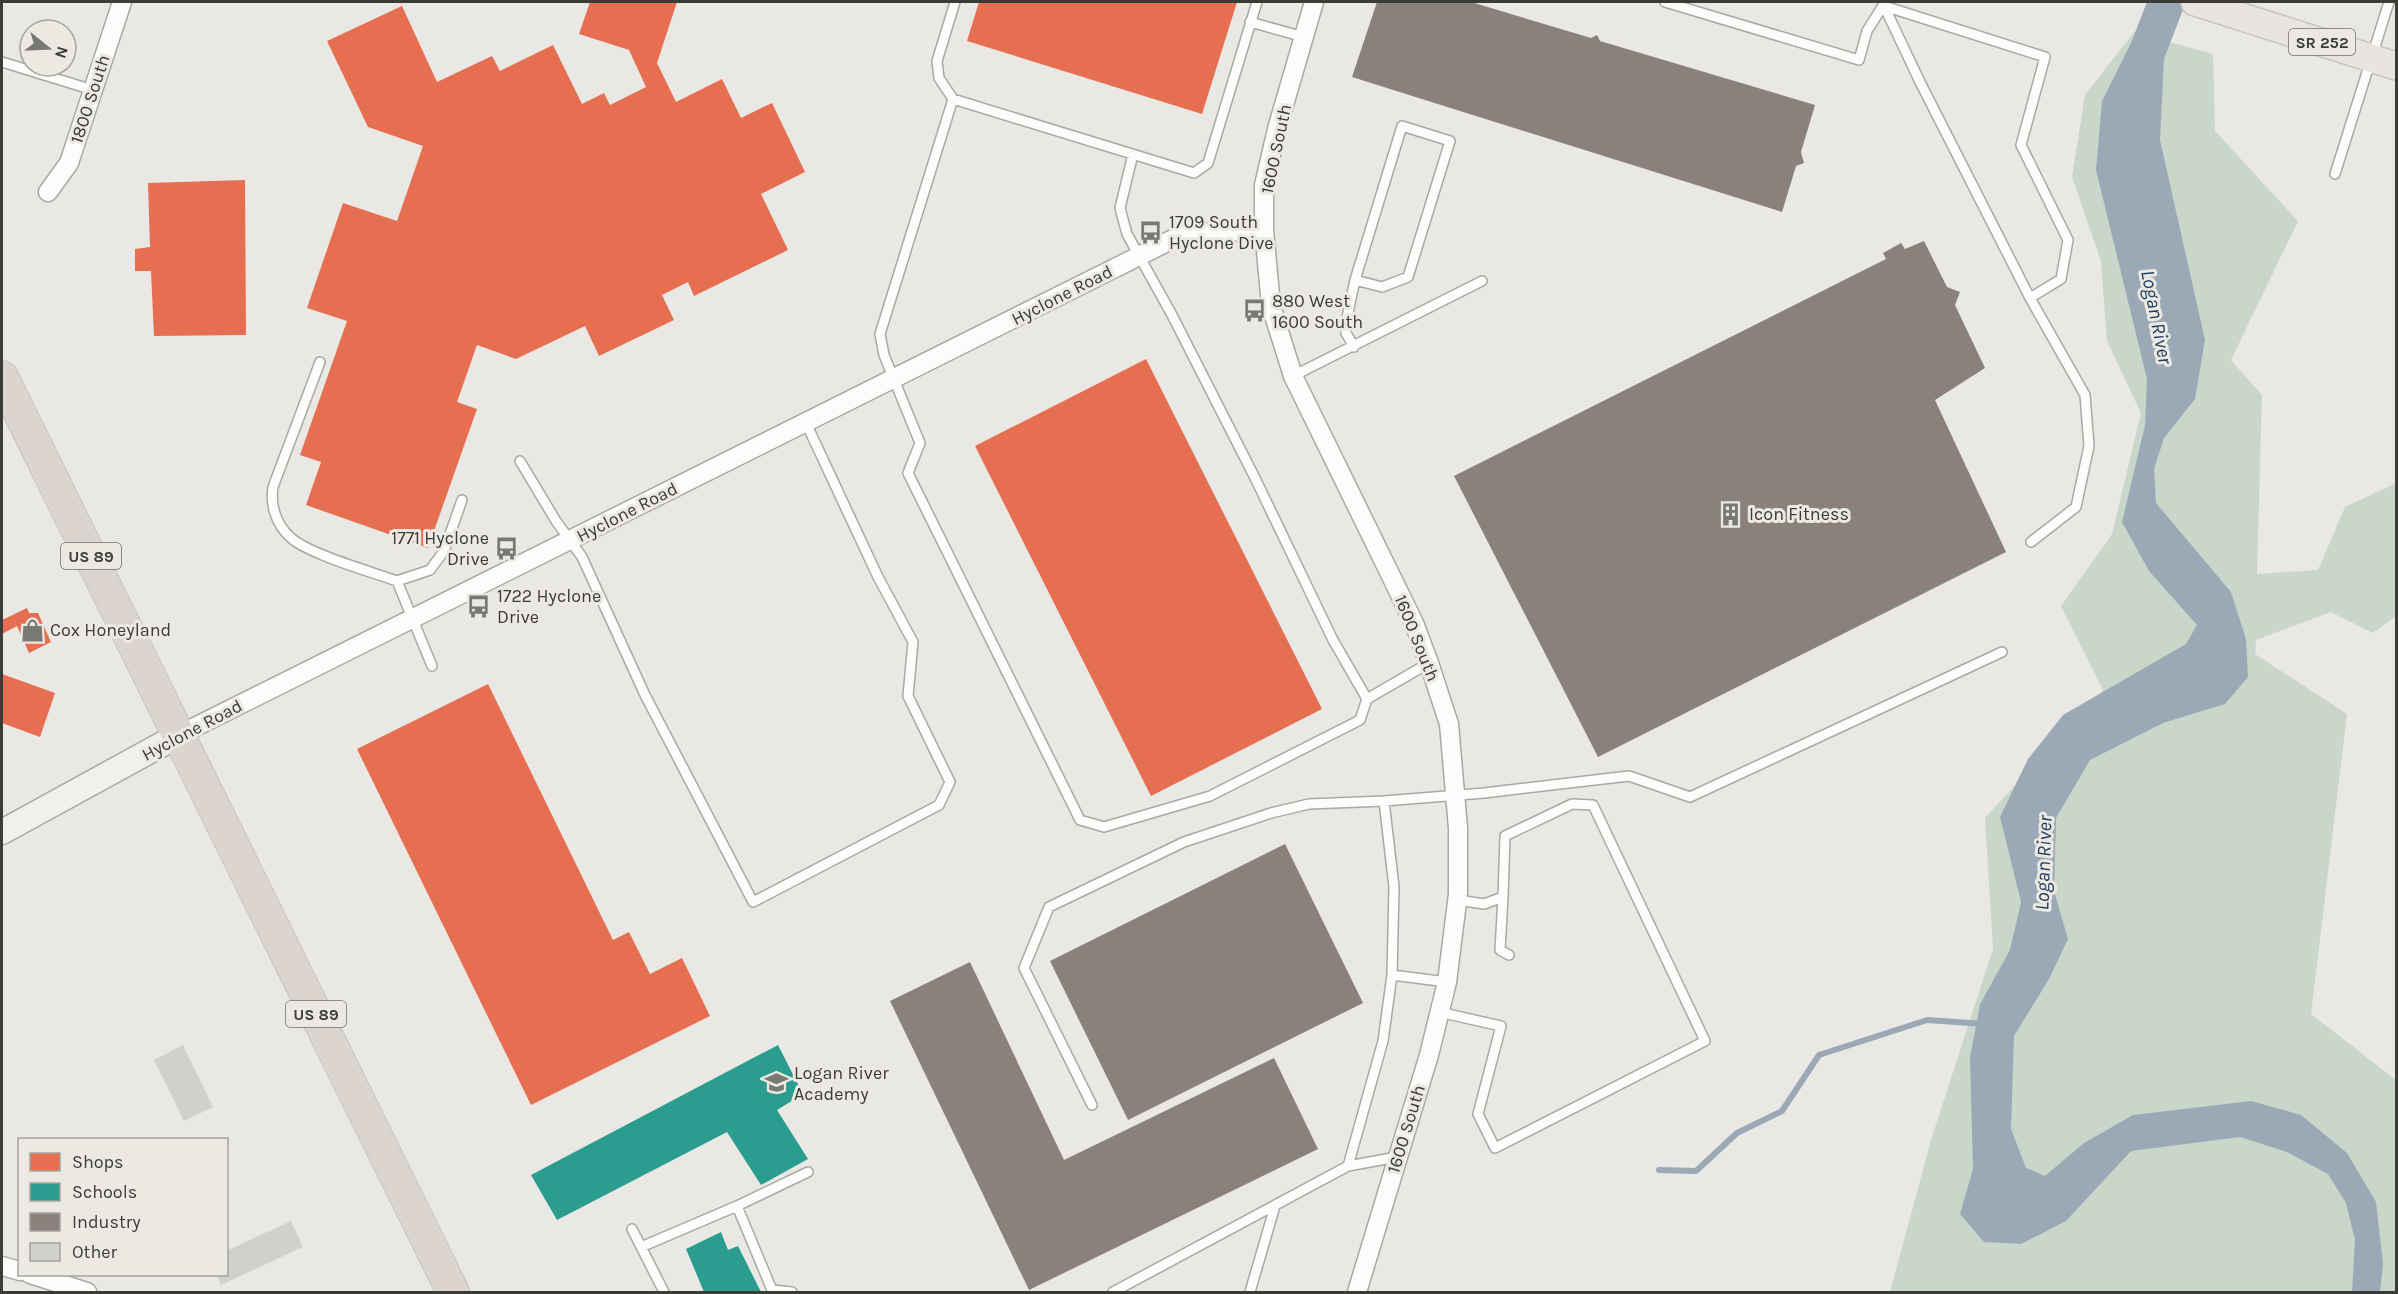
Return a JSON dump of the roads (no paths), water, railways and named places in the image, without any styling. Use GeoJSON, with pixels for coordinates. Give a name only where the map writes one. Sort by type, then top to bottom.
{"type":"FeatureCollection","features":[{"type":"Feature","properties":{"kind":"highway","name":"US 89"},"geometry":{"type":"LineString","coordinates":[[2,377],[453,1293]]}},
{"type":"Feature","properties":{"kind":"main road","name":"SR 252"},"geometry":{"type":"LineString","coordinates":[[2195,2],[2397,66]]}},
{"type":"Feature","properties":{"kind":"street","name":"1800 South"},"geometry":{"type":"LineString","coordinates":[[48,192],[69,163],[122,2]]}},
{"type":"Feature","properties":{"kind":"street","name":"1600 South"},"geometry":{"type":"LineString","coordinates":[[1314,2],[1277,129],[1264,185],[1264,230],[1271,306],[1293,376],[1414,623],[1429,663],[1449,724],[1458,828],[1458,900],[1447,982],[1429,1055],[1358,1293]]}},
{"type":"Feature","properties":{"kind":"street","name":"Hyclone Road"},"geometry":{"type":"LineString","coordinates":[[2,832],[180,735],[1183,234],[1264,230]]}},
{"type":"Feature","properties":{"kind":"street"},"geometry":{"type":"LineString","coordinates":[[2,1266],[18,1270]]}},
{"type":"Feature","properties":{"kind":"street"},"geometry":{"type":"LineString","coordinates":[[33,1276],[87,1293]]}},
{"type":"Feature","properties":{"kind":"lane"},"geometry":{"type":"LineString","coordinates":[[955,2],[937,61],[939,78],[952,99],[1194,172],[1208,163],[1257,2]]}},
{"type":"Feature","properties":{"kind":"lane"},"geometry":{"type":"LineString","coordinates":[[1665,2],[1859,60],[1867,31],[1884,4]]}},
{"type":"Feature","properties":{"kind":"lane"},"geometry":{"type":"LineString","coordinates":[[2335,174],[2388,2]]}},
{"type":"Feature","properties":{"kind":"lane"},"geometry":{"type":"LineString","coordinates":[[1884,4],[1920,82],[2030,298],[2085,395],[2089,446],[2076,507],[2031,542]]}},
{"type":"Feature","properties":{"kind":"lane"},"geometry":{"type":"LineString","coordinates":[[1884,4],[2045,57],[2021,145],[2067,240],[2061,279],[2030,298]]}},
{"type":"Feature","properties":{"kind":"lane"},"geometry":{"type":"LineString","coordinates":[[1250,22],[1304,37]]}},
{"type":"Feature","properties":{"kind":"lane"},"geometry":{"type":"LineString","coordinates":[[2,62],[93,90]]}},
{"type":"Feature","properties":{"kind":"lane"},"geometry":{"type":"LineString","coordinates":[[952,99],[880,334],[884,355],[920,442],[908,473],[1080,820],[1104,827],[1210,796],[1360,720],[1366,699],[1429,663]]}},
{"type":"Feature","properties":{"kind":"lane"},"geometry":{"type":"LineString","coordinates":[[1354,347],[1346,333],[1346,322],[1355,280],[1402,126],[1450,141],[1408,277],[1382,286],[1355,280]]}},
{"type":"Feature","properties":{"kind":"lane"},"geometry":{"type":"LineString","coordinates":[[1133,154],[1120,208],[1128,234],[1255,478],[1333,640],[1366,699]]}},
{"type":"Feature","properties":{"kind":"lane"},"geometry":{"type":"LineString","coordinates":[[1293,376],[1482,281]]}},
{"type":"Feature","properties":{"kind":"lane"},"geometry":{"type":"LineString","coordinates":[[320,362],[273,487],[273,508],[279,523],[291,538],[325,555],[398,581],[430,570],[444,551],[462,500]]}},
{"type":"Feature","properties":{"kind":"lane"},"geometry":{"type":"LineString","coordinates":[[520,461],[556,521],[582,557],[645,695],[753,902],[939,805],[950,782],[908,696],[913,642],[878,578],[806,423]]}},
{"type":"Feature","properties":{"kind":"lane"},"geometry":{"type":"LineString","coordinates":[[398,581],[432,666]]}},
{"type":"Feature","properties":{"kind":"lane"},"geometry":{"type":"LineString","coordinates":[[1092,1105],[1024,968],[1049,907],[1184,842],[1271,813],[1310,804],[1455,795],[1629,776],[1690,796],[2001,652]]}},
{"type":"Feature","properties":{"kind":"lane"},"geometry":{"type":"LineString","coordinates":[[1348,1166],[1383,1041],[1392,975],[1394,887],[1384,801]]}},
{"type":"Feature","properties":{"kind":"lane"},"geometry":{"type":"LineString","coordinates":[[1439,1012],[1501,1026],[1478,1114],[1495,1148],[1705,1041],[1593,805],[1572,804],[1504,836],[1500,950],[1509,955]]}},
{"type":"Feature","properties":{"kind":"lane"},"geometry":{"type":"LineString","coordinates":[[1458,900],[1484,904],[1503,897]]}},
{"type":"Feature","properties":{"kind":"lane"},"geometry":{"type":"LineString","coordinates":[[1392,975],[1447,982]]}},
{"type":"Feature","properties":{"kind":"lane"},"geometry":{"type":"LineString","coordinates":[[1113,1293],[1348,1166],[1397,1157]]}},
{"type":"Feature","properties":{"kind":"lane"},"geometry":{"type":"LineString","coordinates":[[641,1247],[808,1172]]}},
{"type":"Feature","properties":{"kind":"lane"},"geometry":{"type":"LineString","coordinates":[[736,1206],[772,1290],[792,1293]]}},
{"type":"Feature","properties":{"kind":"lane"},"geometry":{"type":"LineString","coordinates":[[1250,1293],[1275,1206]]}},
{"type":"Feature","properties":{"kind":"lane"},"geometry":{"type":"LineString","coordinates":[[632,1229],[664,1293]]}},
{"type":"Feature","properties":{"kind":"water","name":"Logan River"},"geometry":{"type":"Polygon","coordinates":[[[2147,2],[2186,2],[2164,59],[2160,140],[2205,340],[2195,399],[2164,438],[2154,469],[2156,503],[2231,592],[2246,639],[2248,677],[2225,704],[2163,723],[2090,760],[2056,818],[2054,891],[2068,939],[2049,979],[2014,1036],[2011,1129],[2026,1168],[2045,1176],[2084,1143],[2133,1115],[2251,1101],[2301,1115],[2347,1153],[2376,1202],[2383,1264],[2380,1292],[2352,1292],[2355,1240],[2346,1203],[2328,1174],[2287,1152],[2240,1137],[2131,1151],[2066,1221],[2021,1244],[1984,1242],[1960,1214],[1973,1169],[1970,1058],[1980,1004],[2010,950],[2021,902],[2000,817],[2028,759],[2063,715],[2186,644],[2197,625],[2149,571],[2122,522],[2145,425],[2147,379],[2096,170],[2102,101],[2131,43],[2147,2]]]}},
{"type":"Feature","properties":{"kind":"waterway"},"geometry":{"type":"LineString","coordinates":[[1659,1170],[1696,1171],[1737,1133],[1782,1111],[1819,1055],[1927,1020],[1984,1024]]}},
{"type":"Feature","properties":{"kind":"place","name":"1709 South Hyclone Dive"},"geometry":{"type":"Point","coordinates":[1151,232]}},
{"type":"Feature","properties":{"kind":"place","name":"880 West 1600 South"},"geometry":{"type":"Point","coordinates":[1254,311]}},
{"type":"Feature","properties":{"kind":"place","name":"Icon Fitness"},"geometry":{"type":"Point","coordinates":[1731,514]}},
{"type":"Feature","properties":{"kind":"place","name":"1771 Hyclone Drive"},"geometry":{"type":"Point","coordinates":[507,548]}},
{"type":"Feature","properties":{"kind":"place","name":"1722 Hyclone Drive"},"geometry":{"type":"Point","coordinates":[479,606]}},
{"type":"Feature","properties":{"kind":"place","name":"Cox Honeyland"},"geometry":{"type":"Point","coordinates":[32,630]}},
{"type":"Feature","properties":{"kind":"place","name":"Logan River Academy"},"geometry":{"type":"Point","coordinates":[776,1083]}}]}
